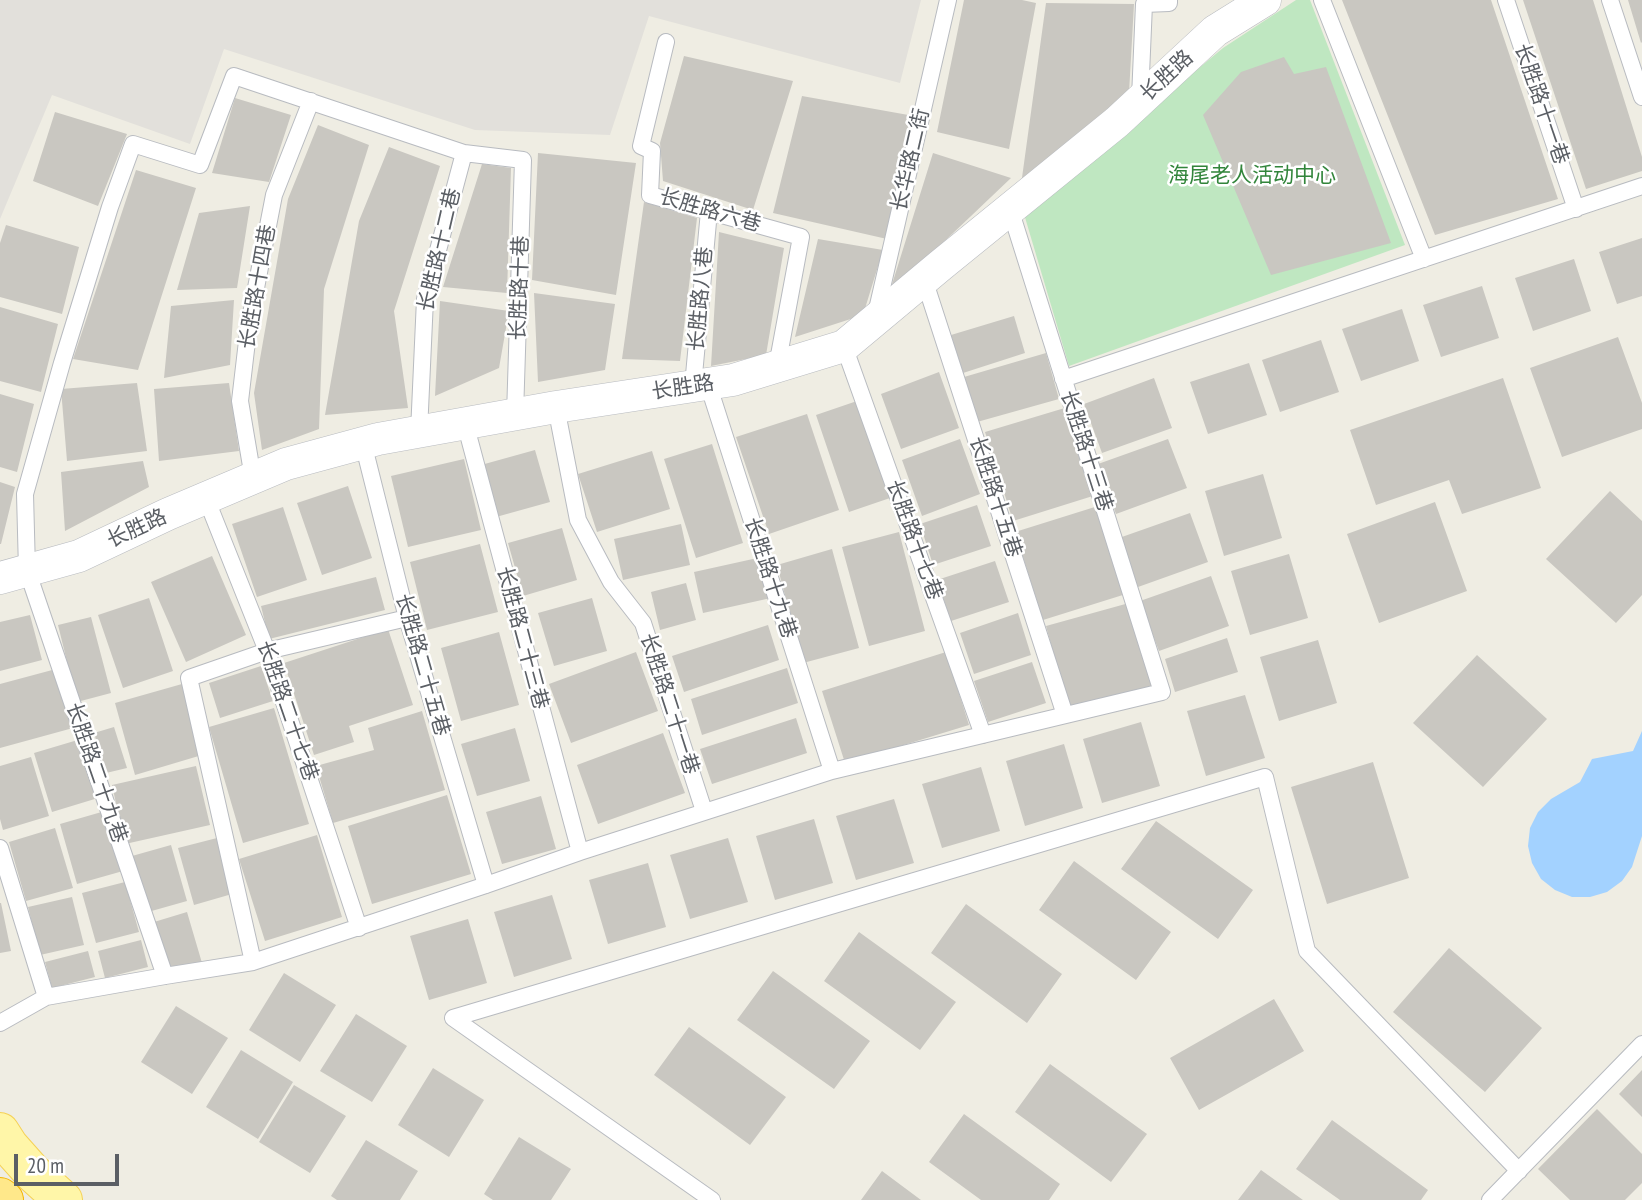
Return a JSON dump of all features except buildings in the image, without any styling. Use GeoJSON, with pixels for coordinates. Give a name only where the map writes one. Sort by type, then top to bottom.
{"type":"FeatureCollection","features":[{"type":"Feature","properties":{"kind":"main road"},"geometry":{"type":"LineString","coordinates":[[0,1132],[33,1173],[63,1200]]}},
{"type":"Feature","properties":{"kind":"street","name":"长胜路"},"geometry":{"type":"LineString","coordinates":[[13,574],[79,556],[286,464],[363,443],[419,432],[556,407],[733,380],[844,346],[1117,122],[1214,31],[1265,0]]}},
{"type":"Feature","properties":{"kind":"lane","name":"长华路二街"},"geometry":{"type":"LineString","coordinates":[[875,320],[948,0]]}},
{"type":"Feature","properties":{"kind":"lane"},"geometry":{"type":"LineString","coordinates":[[1140,101],[1144,4],[1169,3],[1169,0]]}},
{"type":"Feature","properties":{"kind":"lane"},"geometry":{"type":"LineString","coordinates":[[1322,0],[1424,259]]}},
{"type":"Feature","properties":{"kind":"lane","name":"长胜路十一巷"},"geometry":{"type":"LineString","coordinates":[[1506,0],[1576,208]]}},
{"type":"Feature","properties":{"kind":"lane"},"geometry":{"type":"LineString","coordinates":[[1610,0],[1642,97]]}},
{"type":"Feature","properties":{"kind":"lane","name":"长胜路六巷"},"geometry":{"type":"LineString","coordinates":[[666,42],[641,146],[652,150],[650,195],[801,237],[777,366]]}},
{"type":"Feature","properties":{"kind":"lane","name":"长胜路二十九巷"},"geometry":{"type":"LineString","coordinates":[[164,976],[13,574],[25,494],[110,207],[133,144],[200,165],[234,76],[311,101]]}},
{"type":"Feature","properties":{"kind":"lane"},"geometry":{"type":"LineString","coordinates":[[311,101],[464,153]]}},
{"type":"Feature","properties":{"kind":"lane","name":"长胜路十四巷"},"geometry":{"type":"LineString","coordinates":[[253,478],[240,401],[249,324],[274,195],[311,101]]}},
{"type":"Feature","properties":{"kind":"lane","name":"长胜路十巷"},"geometry":{"type":"LineString","coordinates":[[464,153],[523,160],[515,415]]}},
{"type":"Feature","properties":{"kind":"lane","name":"长胜路十二巷"},"geometry":{"type":"LineString","coordinates":[[419,432],[425,299],[464,153]]}},
{"type":"Feature","properties":{"kind":"lane"},"geometry":{"type":"LineString","coordinates":[[1063,379],[1642,186]]}},
{"type":"Feature","properties":{"kind":"lane","name":"长胜路十三巷"},"geometry":{"type":"LineString","coordinates":[[1010,209],[1162,692],[1065,715]]}},
{"type":"Feature","properties":{"kind":"lane","name":"长胜路八巷"},"geometry":{"type":"LineString","coordinates":[[701,385],[709,211]]}},
{"type":"Feature","properties":{"kind":"lane","name":"长胜路十五巷"},"geometry":{"type":"LineString","coordinates":[[924,279],[1065,715]]}},
{"type":"Feature","properties":{"kind":"lane","name":"长胜路十七巷"},"geometry":{"type":"LineString","coordinates":[[844,346],[984,735]]}},
{"type":"Feature","properties":{"kind":"lane","name":"长胜路十九巷"},"geometry":{"type":"LineString","coordinates":[[701,385],[832,771]]}},
{"type":"Feature","properties":{"kind":"lane","name":"长胜路二十一巷"},"geometry":{"type":"LineString","coordinates":[[556,407],[578,520],[611,582],[643,623],[704,811]]}},
{"type":"Feature","properties":{"kind":"lane","name":"长胜路二十三巷"},"geometry":{"type":"LineString","coordinates":[[465,424],[580,852]]}},
{"type":"Feature","properties":{"kind":"lane","name":"长胜路二十五巷"},"geometry":{"type":"LineString","coordinates":[[363,443],[407,618],[486,885]]}},
{"type":"Feature","properties":{"kind":"lane","name":"长胜路二十七巷"},"geometry":{"type":"LineString","coordinates":[[206,498],[267,650],[359,928]]}},
{"type":"Feature","properties":{"kind":"lane"},"geometry":{"type":"LineString","coordinates":[[253,962],[189,678],[267,650],[407,618]]}},
{"type":"Feature","properties":{"kind":"lane"},"geometry":{"type":"LineString","coordinates":[[0,1023],[46,997],[253,962],[704,811],[832,771],[1065,715]]}},
{"type":"Feature","properties":{"kind":"lane"},"geometry":{"type":"LineString","coordinates":[[712,1200],[453,1018],[1265,777],[1307,951],[1519,1171]]}},
{"type":"Feature","properties":{"kind":"lane"},"geometry":{"type":"LineString","coordinates":[[0,848],[46,997]]}},
{"type":"Feature","properties":{"kind":"lane"},"geometry":{"type":"LineString","coordinates":[[1490,1200],[1642,1044]]}},
{"type":"Feature","properties":{"kind":"shaded area"},"geometry":{"type":"Polygon","coordinates":[[[0,0],[921,0],[900,83],[649,16],[610,135],[475,130],[224,49],[190,144],[52,95],[0,219],[0,0]]]}},
{"type":"Feature","properties":{"kind":"green space","name":"海尾老人活动中心"},"geometry":{"type":"Polygon","coordinates":[[[1296,0],[1310,0],[1405,245],[1069,366],[1024,214],[1223,48],[1296,0]]]}},
{"type":"Feature","properties":{"kind":"water"},"geometry":{"type":"Polygon","coordinates":[[[1642,731],[1642,836],[1632,867],[1622,881],[1607,892],[1590,897],[1572,897],[1555,890],[1541,879],[1532,863],[1528,846],[1530,828],[1538,812],[1551,799],[1580,782],[1592,759],[1633,751],[1642,731]]]}}]}
